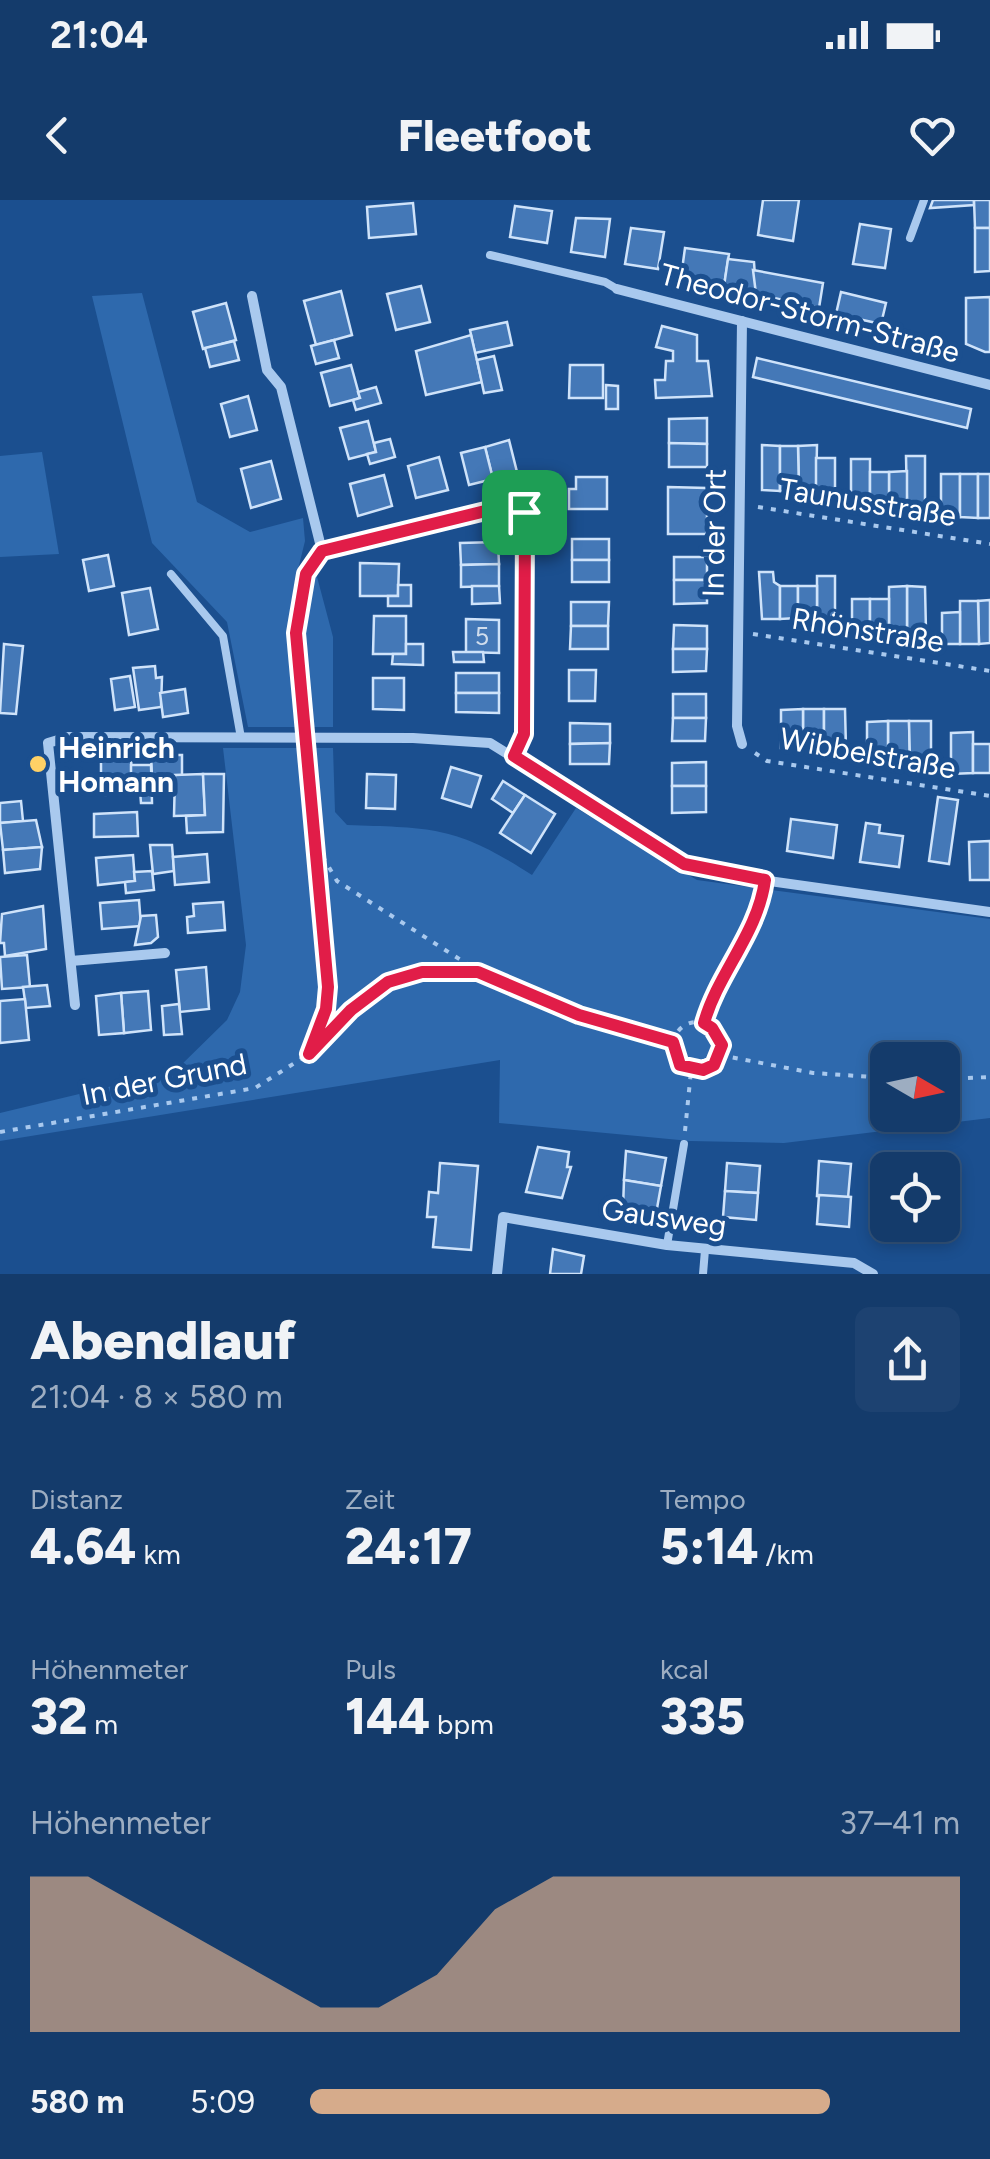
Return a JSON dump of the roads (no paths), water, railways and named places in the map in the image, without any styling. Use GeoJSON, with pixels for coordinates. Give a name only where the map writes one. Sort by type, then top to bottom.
{"type":"FeatureCollection","features":[{"type":"Feature","properties":{"kind":"street","name":"Theodor-Storm-Straße"},"geometry":{"type":"LineString","coordinates":[[618,289],[990,386]]}},
{"type":"Feature","properties":{"kind":"street"},"geometry":{"type":"LineString","coordinates":[[252,296],[268,370],[281,387],[322,551],[497,505],[520,507],[525,520],[524,734],[514,756]]}},
{"type":"Feature","properties":{"kind":"street","name":"In der Ort"},"geometry":{"type":"LineString","coordinates":[[742,321],[737,726],[742,744]]}},
{"type":"Feature","properties":{"kind":"street"},"geometry":{"type":"LineString","coordinates":[[74,1005],[48,742],[68,737],[490,743],[684,864],[765,880],[990,912]]}},
{"type":"Feature","properties":{"kind":"street"},"geometry":{"type":"LineString","coordinates":[[71,961],[166,953]]}},
{"type":"Feature","properties":{"kind":"street","name":"Gausweg"},"geometry":{"type":"LineString","coordinates":[[498,1274],[503,1217],[705,1250],[854,1263],[873,1274]]}},
{"type":"Feature","properties":{"kind":"lane"},"geometry":{"type":"LineString","coordinates":[[910,238],[924,200]]}},
{"type":"Feature","properties":{"kind":"lane"},"geometry":{"type":"LineString","coordinates":[[490,255],[605,282],[618,289]]}},
{"type":"Feature","properties":{"kind":"lane"},"geometry":{"type":"LineString","coordinates":[[300,592],[311,562],[322,551]]}},
{"type":"Feature","properties":{"kind":"lane"},"geometry":{"type":"LineString","coordinates":[[171,574],[223,636],[240,738]]}},
{"type":"Feature","properties":{"kind":"lane"},"geometry":{"type":"LineString","coordinates":[[667,1245],[684,1144]]}},
{"type":"Feature","properties":{"kind":"lane"},"geometry":{"type":"LineString","coordinates":[[703,1274],[705,1250]]}},
{"type":"Feature","properties":{"kind":"place","name":"Heinrich Homann"},"geometry":{"type":"Point","coordinates":[38,764]}}]}
